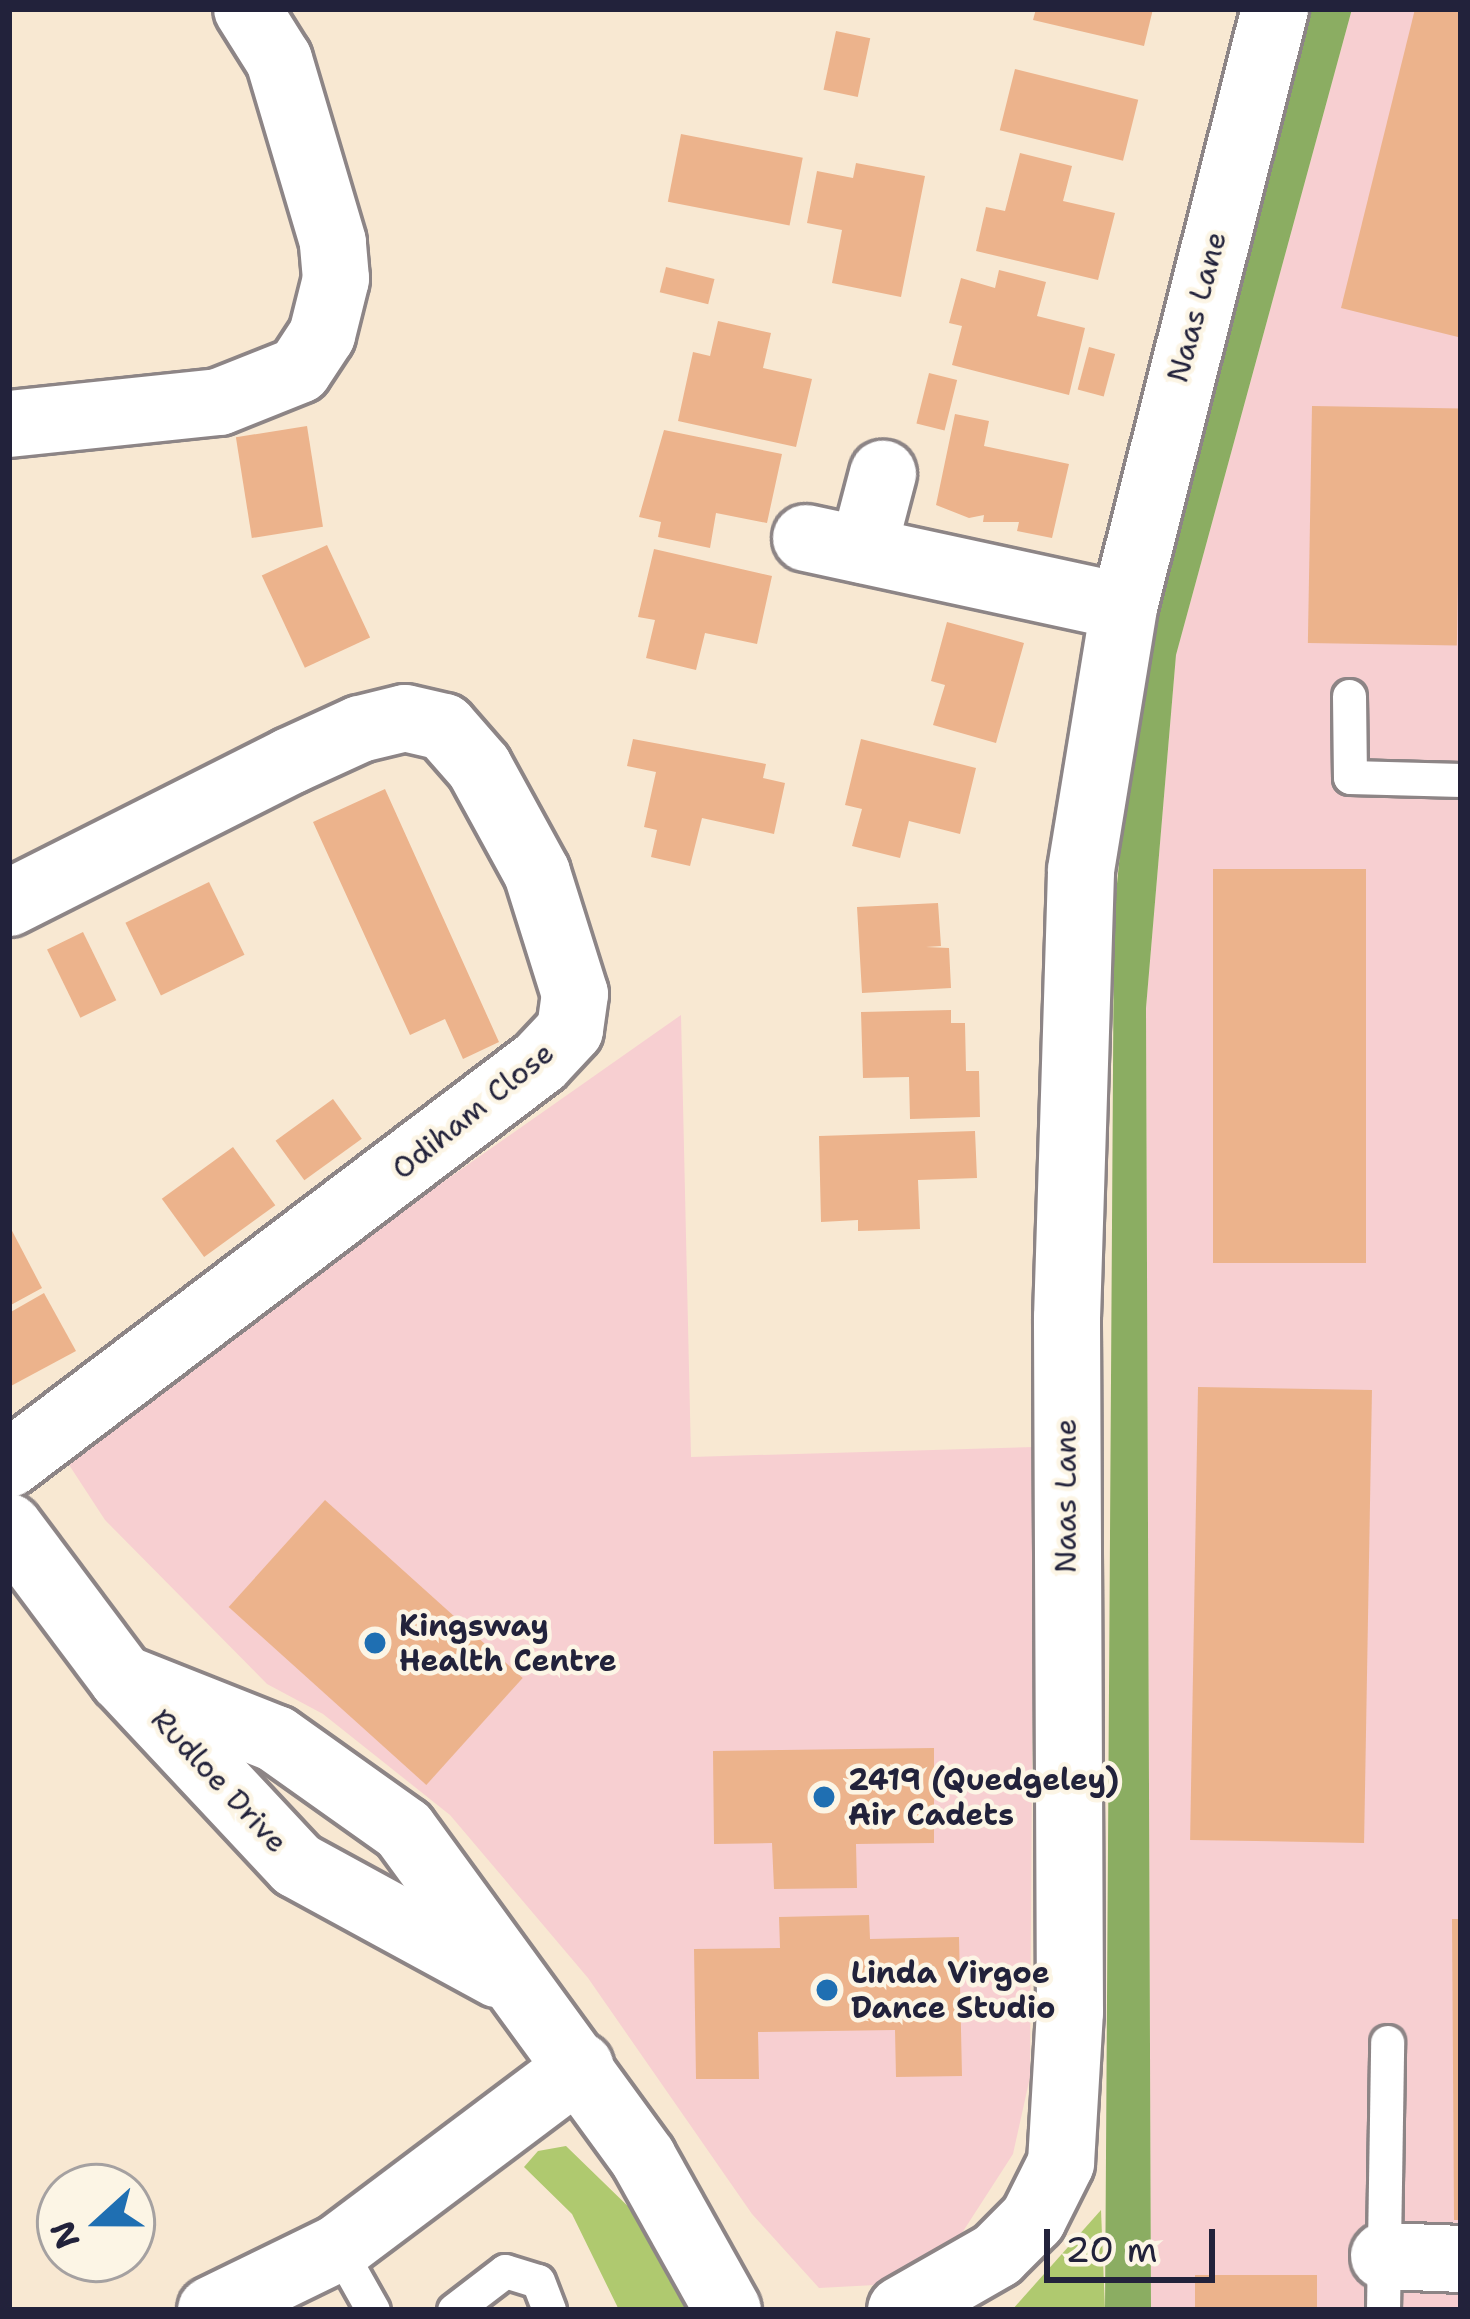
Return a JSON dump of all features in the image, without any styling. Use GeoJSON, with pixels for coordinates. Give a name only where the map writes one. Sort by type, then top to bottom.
{"type":"FeatureCollection","features":[{"type":"Feature","properties":{"kind":"street"},"geometry":{"type":"LineString","coordinates":[[9,424],[219,401],[298,370],[322,335],[336,279],[333,242],[279,60],[247,9]]}},
{"type":"Feature","properties":{"kind":"street","name":"Naas Lane"},"geometry":{"type":"LineString","coordinates":[[901,2310],[997,2255],[1049,2197],[1061,2163],[1070,2012],[1067,1318],[1081,870],[1124,607],[1274,9]]}},
{"type":"Feature","properties":{"kind":"street"},"geometry":{"type":"LineString","coordinates":[[883,474],[834,544],[1124,607]]}},
{"type":"Feature","properties":{"kind":"street","name":"Odiham Close"},"geometry":{"type":"LineString","coordinates":[[9,903],[342,736],[405,718],[444,727],[479,766],[537,873],[575,994],[570,1030],[540,1063],[9,1463]]}},
{"type":"Feature","properties":{"kind":"street","name":"Rudloe Drive"},"geometry":{"type":"LineString","coordinates":[[9,1527],[122,1678],[297,1864],[510,1981]]}},
{"type":"Feature","properties":{"kind":"street","name":"Rudloe Drive"},"geometry":{"type":"LineString","coordinates":[[122,1678],[277,1738],[404,1830],[643,2158],[728,2310]]}},
{"type":"Feature","properties":{"kind":"street"},"geometry":{"type":"LineString","coordinates":[[211,2310],[338,2248],[580,2066]]}},
{"type":"Feature","properties":{"kind":"street"},"geometry":{"type":"LineString","coordinates":[[1383,2283],[1461,2259]]}},
{"type":"Feature","properties":{"kind":"lane"},"geometry":{"type":"LineString","coordinates":[[1349,695],[1350,777],[1461,780]]}},
{"type":"Feature","properties":{"kind":"lane"},"geometry":{"type":"LineString","coordinates":[[1383,2283],[1387,2042]]}},
{"type":"Feature","properties":{"kind":"lane"},"geometry":{"type":"LineString","coordinates":[[338,2248],[373,2310]]}},
{"type":"Feature","properties":{"kind":"lane"},"geometry":{"type":"LineString","coordinates":[[454,2310],[505,2271],[538,2281],[549,2310]]}},
{"type":"Feature","properties":{"kind":"shaded area"},"geometry":{"type":"Polygon","coordinates":[[[1352,9],[1461,9],[1461,2310],[1151,2310],[1146,1008],[1176,655],[1352,9]]]}},
{"type":"Feature","properties":{"kind":"shaded area"},"geometry":{"type":"Polygon","coordinates":[[[681,1015],[691,1457],[1034,1447],[1030,2077],[1013,2154],[962,2233],[875,2285],[819,2288],[752,2214],[588,1978],[450,1815],[323,1714],[267,1684],[105,1520],[60,1451],[681,1015]]]}},
{"type":"Feature","properties":{"kind":"green space"},"geometry":{"type":"Polygon","coordinates":[[[1308,9],[1352,9],[1176,655],[1146,1008],[1151,2310],[1105,2310],[1114,914],[1143,621],[1308,9]]]}},
{"type":"Feature","properties":{"kind":"green space"},"geometry":{"type":"Polygon","coordinates":[[[566,2146],[637,2215],[689,2310],[619,2310],[572,2214],[524,2167],[538,2151],[566,2146]]]}},
{"type":"Feature","properties":{"kind":"green space"},"geometry":{"type":"Polygon","coordinates":[[[1101,2210],[1105,2310],[1012,2310],[1101,2210]]]}},
{"type":"Feature","properties":{"kind":"building"},"geometry":{"type":"Polygon","coordinates":[[[1036,9],[1153,9],[1144,46],[1033,20],[1036,9]]]}},
{"type":"Feature","properties":{"kind":"building"},"geometry":{"type":"Polygon","coordinates":[[[1415,9],[1461,9],[1458,337],[1341,308],[1415,9]]]}},
{"type":"Feature","properties":{"kind":"building"},"geometry":{"type":"Polygon","coordinates":[[[836,31],[870,38],[858,97],[824,90],[836,31]]]}},
{"type":"Feature","properties":{"kind":"building"},"geometry":{"type":"Polygon","coordinates":[[[1015,69],[1138,100],[1123,161],[1000,130],[1015,69]]]}},
{"type":"Feature","properties":{"kind":"building"},"geometry":{"type":"Polygon","coordinates":[[[681,134],[803,158],[790,225],[668,202],[681,134]]]}},
{"type":"Feature","properties":{"kind":"building"},"geometry":{"type":"Polygon","coordinates":[[[1020,153],[1072,166],[1063,201],[1115,213],[1098,280],[976,251],[986,207],[1005,211],[1020,153]]]}},
{"type":"Feature","properties":{"kind":"building"},"geometry":{"type":"Polygon","coordinates":[[[856,163],[925,176],[901,297],[832,283],[842,230],[807,223],[817,171],[853,178],[856,163]]]}},
{"type":"Feature","properties":{"kind":"building"},"geometry":{"type":"Polygon","coordinates":[[[666,267],[715,279],[708,304],[660,292],[666,267]]]}},
{"type":"Feature","properties":{"kind":"building"},"geometry":{"type":"Polygon","coordinates":[[[999,270],[1046,282],[1037,316],[1085,328],[1069,395],[952,365],[962,326],[949,323],[961,278],[995,288],[999,270]]]}},
{"type":"Feature","properties":{"kind":"building"},"geometry":{"type":"Polygon","coordinates":[[[718,321],[771,333],[763,368],[812,379],[796,447],[678,421],[693,352],[710,356],[718,321]]]}},
{"type":"Feature","properties":{"kind":"building"},"geometry":{"type":"Polygon","coordinates":[[[1089,347],[1115,354],[1104,396],[1078,390],[1089,347]]]}},
{"type":"Feature","properties":{"kind":"building"},"geometry":{"type":"Polygon","coordinates":[[[929,373],[957,380],[945,430],[916,423],[929,373]]]}},
{"type":"Feature","properties":{"kind":"building"},"geometry":{"type":"Polygon","coordinates":[[[1312,406],[1461,409],[1457,646],[1308,643],[1312,406]]]}},
{"type":"Feature","properties":{"kind":"building"},"geometry":{"type":"Polygon","coordinates":[[[955,414],[989,421],[984,446],[1069,464],[1052,538],[1017,531],[1019,522],[983,522],[984,515],[969,518],[936,505],[955,414]]]}},
{"type":"Feature","properties":{"kind":"building"},"geometry":{"type":"Polygon","coordinates":[[[307,426],[323,527],[252,538],[236,437],[307,426]]]}},
{"type":"Feature","properties":{"kind":"building"},"geometry":{"type":"Polygon","coordinates":[[[664,430],[782,454],[767,523],[716,513],[710,548],[658,537],[661,522],[639,517],[664,430]]]}},
{"type":"Feature","properties":{"kind":"building"},"geometry":{"type":"Polygon","coordinates":[[[327,545],[370,637],[305,668],[262,575],[327,545]]]}},
{"type":"Feature","properties":{"kind":"building"},"geometry":{"type":"Polygon","coordinates":[[[654,549],[772,576],[757,644],[705,633],[696,670],[646,658],[655,620],[638,617],[654,549]]]}},
{"type":"Feature","properties":{"kind":"building"},"geometry":{"type":"Polygon","coordinates":[[[947,622],[1024,643],[996,743],[933,725],[945,685],[931,681],[947,622]]]}},
{"type":"Feature","properties":{"kind":"building"},"geometry":{"type":"Polygon","coordinates":[[[633,739],[766,764],[763,778],[785,783],[774,834],[702,818],[690,866],[651,857],[657,830],[644,827],[656,772],[627,766],[633,739]]]}},
{"type":"Feature","properties":{"kind":"building"},"geometry":{"type":"Polygon","coordinates":[[[861,739],[976,768],[960,834],[909,821],[900,858],[852,846],[862,809],[845,805],[861,739]]]}},
{"type":"Feature","properties":{"kind":"building"},"geometry":{"type":"Polygon","coordinates":[[[385,789],[499,1042],[463,1059],[445,1019],[410,1035],[313,822],[385,789]]]}},
{"type":"Feature","properties":{"kind":"building"},"geometry":{"type":"Polygon","coordinates":[[[1213,869],[1366,869],[1366,1263],[1213,1263],[1213,869]]]}},
{"type":"Feature","properties":{"kind":"building"},"geometry":{"type":"Polygon","coordinates":[[[209,882],[245,955],[161,996],[125,923],[209,882]]]}},
{"type":"Feature","properties":{"kind":"building"},"geometry":{"type":"Polygon","coordinates":[[[938,903],[941,946],[926,947],[949,948],[951,988],[862,993],[857,907],[938,903]]]}},
{"type":"Feature","properties":{"kind":"building"},"geometry":{"type":"Polygon","coordinates":[[[83,932],[116,1000],[80,1018],[47,950],[83,932]]]}},
{"type":"Feature","properties":{"kind":"building"},"geometry":{"type":"Polygon","coordinates":[[[951,1010],[951,1023],[965,1023],[966,1071],[979,1071],[980,1117],[910,1119],[909,1077],[863,1078],[861,1012],[951,1010]]]}},
{"type":"Feature","properties":{"kind":"building"},"geometry":{"type":"Polygon","coordinates":[[[333,1099],[362,1139],[304,1180],[276,1141],[333,1099]]]}},
{"type":"Feature","properties":{"kind":"building"},"geometry":{"type":"Polygon","coordinates":[[[975,1131],[977,1178],[918,1180],[920,1229],[858,1231],[858,1220],[821,1222],[819,1136],[975,1131]]]}},
{"type":"Feature","properties":{"kind":"building"},"geometry":{"type":"Polygon","coordinates":[[[233,1147],[275,1205],[204,1257],[162,1199],[233,1147]]]}},
{"type":"Feature","properties":{"kind":"building"},"geometry":{"type":"Polygon","coordinates":[[[9,1225],[42,1288],[9,1306],[9,1225]]]}},
{"type":"Feature","properties":{"kind":"building"},"geometry":{"type":"Polygon","coordinates":[[[44,1293],[76,1351],[9,1387],[9,1313],[44,1293]]]}},
{"type":"Feature","properties":{"kind":"building"},"geometry":{"type":"Polygon","coordinates":[[[1198,1387],[1372,1390],[1364,1843],[1190,1840],[1198,1387]]]}},
{"type":"Feature","properties":{"kind":"building","name":"Kingsway Health Centre"},"geometry":{"type":"Polygon","coordinates":[[[325,1500],[523,1678],[426,1785],[229,1607],[325,1500]]]}},
{"type":"Feature","properties":{"kind":"building","name":"2419 (Quedgeley) Air Cadets"},"geometry":{"type":"Polygon","coordinates":[[[934,1748],[934,1843],[856,1844],[857,1888],[774,1889],[772,1843],[714,1844],[713,1751],[934,1748]]]}},
{"type":"Feature","properties":{"kind":"building","name":"Linda Virgoe Dance Studio"},"geometry":{"type":"Polygon","coordinates":[[[869,1915],[870,1939],[959,1937],[962,2076],[896,2077],[895,2030],[758,2032],[759,2079],[696,2079],[694,1949],[780,1948],[779,1917],[869,1915]]]}},
{"type":"Feature","properties":{"kind":"building"},"geometry":{"type":"Polygon","coordinates":[[[1452,1919],[1461,1919],[1461,2220],[1454,2220],[1452,1919]]]}},
{"type":"Feature","properties":{"kind":"building"},"geometry":{"type":"Polygon","coordinates":[[[1195,2275],[1317,2275],[1317,2310],[1195,2310],[1195,2275]]]}},
{"type":"Feature","properties":{"kind":"place","name":"Kingsway Health Centre"},"geometry":{"type":"Point","coordinates":[375,1643]}},
{"type":"Feature","properties":{"kind":"place","name":"2419 (Quedgeley) Air Cadets"},"geometry":{"type":"Point","coordinates":[824,1797]}},
{"type":"Feature","properties":{"kind":"place","name":"Linda Virgoe Dance Studio"},"geometry":{"type":"Point","coordinates":[827,1990]}}]}
